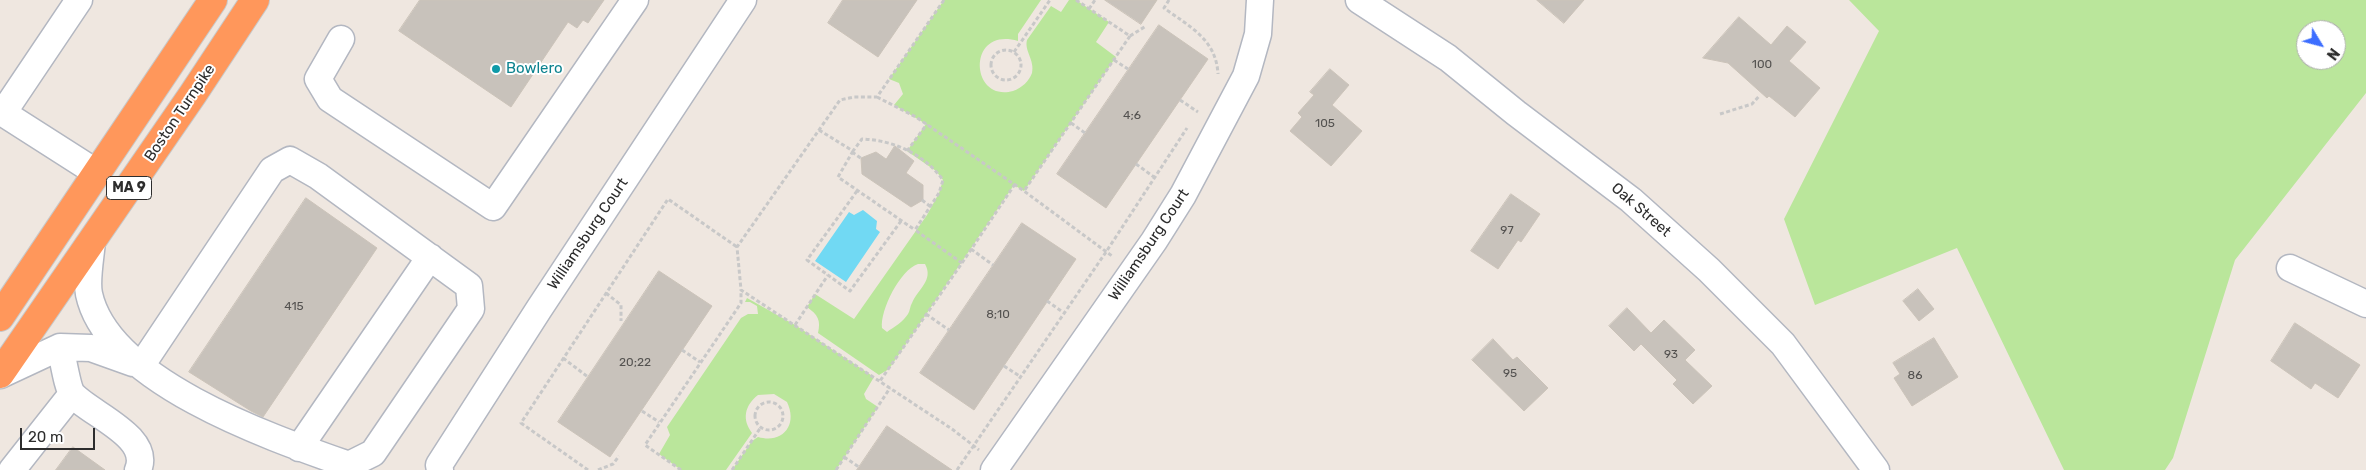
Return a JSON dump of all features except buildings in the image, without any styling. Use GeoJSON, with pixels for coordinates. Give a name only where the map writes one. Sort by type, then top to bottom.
{"type":"FeatureCollection","features":[{"type":"Feature","properties":{"kind":"highway","name":"MA 9"},"geometry":{"type":"LineString","coordinates":[[0,317],[213,0]]}},
{"type":"Feature","properties":{"kind":"highway","name":"Boston Turnpike"},"geometry":{"type":"LineString","coordinates":[[0,374],[193,94],[255,0]]}},
{"type":"Feature","properties":{"kind":"street"},"geometry":{"type":"LineString","coordinates":[[79,0],[2,111],[97,173]]}},
{"type":"Feature","properties":{"kind":"street"},"geometry":{"type":"LineString","coordinates":[[341,40],[318,79],[330,99],[493,207],[634,0]]}},
{"type":"Feature","properties":{"kind":"street","name":"Williamsburg Court"},"geometry":{"type":"LineString","coordinates":[[440,470],[439,465],[539,309],[743,0]]}},
{"type":"Feature","properties":{"kind":"street","name":"Williamsburg Court"},"geometry":{"type":"LineString","coordinates":[[996,468],[1183,195],[1246,76],[1258,34],[1260,0]]}},
{"type":"Feature","properties":{"kind":"street","name":"Oak Street"},"geometry":{"type":"LineString","coordinates":[[1359,0],[1448,58],[1516,113],[1631,200],[1714,275],[1783,344],[1876,470]]}},
{"type":"Feature","properties":{"kind":"street"},"geometry":{"type":"LineString","coordinates":[[0,374],[60,347],[91,348],[140,366],[212,412],[299,448],[349,465],[373,453],[410,401],[471,309],[469,286],[318,176],[290,160],[272,170],[140,366]]}},
{"type":"Feature","properties":{"kind":"street"},"geometry":{"type":"LineString","coordinates":[[92,241],[88,293],[102,328],[140,366]]}},
{"type":"Feature","properties":{"kind":"street"},"geometry":{"type":"LineString","coordinates":[[299,448],[430,257]]}},
{"type":"Feature","properties":{"kind":"street"},"geometry":{"type":"LineString","coordinates":[[2290,268],[2366,304]]}},
{"type":"Feature","properties":{"kind":"street"},"geometry":{"type":"LineString","coordinates":[[60,347],[72,394],[136,443],[141,462],[138,470]]}},
{"type":"Feature","properties":{"kind":"street"},"geometry":{"type":"LineString","coordinates":[[12,470],[72,394]]}},
{"type":"Feature","properties":{"kind":"path"},"geometry":{"type":"LineString","coordinates":[[877,97],[944,0]]}},
{"type":"Feature","properties":{"kind":"path"},"geometry":{"type":"LineString","coordinates":[[1014,52],[1050,0]]}},
{"type":"Feature","properties":{"kind":"path"},"geometry":{"type":"LineString","coordinates":[[1076,0],[1130,36]]}},
{"type":"Feature","properties":{"kind":"path"},"geometry":{"type":"LineString","coordinates":[[1089,8],[1095,0]]}},
{"type":"Feature","properties":{"kind":"path"},"geometry":{"type":"LineString","coordinates":[[1169,0],[1164,8],[1209,43],[1217,59],[1218,81]]}},
{"type":"Feature","properties":{"kind":"path"},"geometry":{"type":"LineString","coordinates":[[1024,191],[1130,36],[1146,26]]}},
{"type":"Feature","properties":{"kind":"path"},"geometry":{"type":"LineString","coordinates":[[1004,50],[1014,52],[1021,64],[1018,74],[1006,80],[997,78],[991,69],[994,54],[1004,50]]}},
{"type":"Feature","properties":{"kind":"path"},"geometry":{"type":"LineString","coordinates":[[1114,60],[1128,69]]}},
{"type":"Feature","properties":{"kind":"path"},"geometry":{"type":"LineString","coordinates":[[1720,114],[1752,104],[1760,95]]}},
{"type":"Feature","properties":{"kind":"path"},"geometry":{"type":"LineString","coordinates":[[680,470],[645,444],[741,303],[737,247],[840,100],[854,97],[877,97],[927,124],[1015,184],[1132,272]]}},
{"type":"Feature","properties":{"kind":"path"},"geometry":{"type":"LineString","coordinates":[[1180,100],[1198,112]]}},
{"type":"Feature","properties":{"kind":"path"},"geometry":{"type":"LineString","coordinates":[[957,470],[1106,252],[1203,104]]}},
{"type":"Feature","properties":{"kind":"path"},"geometry":{"type":"LineString","coordinates":[[1071,123],[1085,133]]}},
{"type":"Feature","properties":{"kind":"path"},"geometry":{"type":"LineString","coordinates":[[907,151],[927,124]]}},
{"type":"Feature","properties":{"kind":"path"},"geometry":{"type":"LineString","coordinates":[[819,130],[853,151],[862,159]]}},
{"type":"Feature","properties":{"kind":"path"},"geometry":{"type":"LineString","coordinates":[[915,230],[939,193],[943,180],[936,171],[907,151],[886,142],[862,139],[838,177],[962,263]]}},
{"type":"Feature","properties":{"kind":"path"},"geometry":{"type":"LineString","coordinates":[[1136,164],[1154,177]]}},
{"type":"Feature","properties":{"kind":"path"},"geometry":{"type":"LineString","coordinates":[[880,381],[1015,184]]}},
{"type":"Feature","properties":{"kind":"path"},"geometry":{"type":"LineString","coordinates":[[857,191],[807,260],[850,291],[901,221]]}},
{"type":"Feature","properties":{"kind":"path"},"geometry":{"type":"LineString","coordinates":[[588,470],[521,423],[668,199],[737,247]]}},
{"type":"Feature","properties":{"kind":"path"},"geometry":{"type":"LineString","coordinates":[[922,200],[931,207]]}},
{"type":"Feature","properties":{"kind":"path"},"geometry":{"type":"LineString","coordinates":[[971,249],[993,265]]}},
{"type":"Feature","properties":{"kind":"path"},"geometry":{"type":"LineString","coordinates":[[795,325],[828,275]]}},
{"type":"Feature","properties":{"kind":"path"},"geometry":{"type":"LineString","coordinates":[[741,290],[974,445],[996,468]]}},
{"type":"Feature","properties":{"kind":"path"},"geometry":{"type":"LineString","coordinates":[[606,293],[621,305],[621,321]]}},
{"type":"Feature","properties":{"kind":"path"},"geometry":{"type":"LineString","coordinates":[[1047,301],[1064,313]]}},
{"type":"Feature","properties":{"kind":"path"},"geometry":{"type":"LineString","coordinates":[[926,314],[949,330]]}},
{"type":"Feature","properties":{"kind":"path"},"geometry":{"type":"LineString","coordinates":[[682,350],[700,362]]}},
{"type":"Feature","properties":{"kind":"path"},"geometry":{"type":"LineString","coordinates":[[562,358],[588,376]]}},
{"type":"Feature","properties":{"kind":"path"},"geometry":{"type":"LineString","coordinates":[[1004,366],[1021,377]]}},
{"type":"Feature","properties":{"kind":"path"},"geometry":{"type":"LineString","coordinates":[[836,470],[890,388]]}},
{"type":"Feature","properties":{"kind":"path"},"geometry":{"type":"LineString","coordinates":[[765,402],[778,405],[782,418],[778,426],[769,430],[761,427],[755,420],[755,411],[758,407],[765,402]]}},
{"type":"Feature","properties":{"kind":"path"},"geometry":{"type":"LineString","coordinates":[[642,411],[660,422]]}},
{"type":"Feature","properties":{"kind":"path"},"geometry":{"type":"LineString","coordinates":[[732,470],[761,427]]}},
{"type":"Feature","properties":{"kind":"path"},"geometry":{"type":"LineString","coordinates":[[598,470],[613,464],[619,456]]}},
{"type":"Feature","properties":{"kind":"path"},"geometry":{"type":"LineString","coordinates":[[844,457],[859,467]]}},
{"type":"Feature","properties":{"kind":"green space"},"geometry":{"type":"Polygon","coordinates":[[[944,0],[1041,0],[1018,34],[1018,41],[1001,39],[989,44],[982,53],[980,65],[982,76],[988,86],[999,92],[1013,91],[1027,81],[1033,68],[1026,44],[1027,40],[1051,6],[1061,12],[1069,0],[1076,0],[1109,22],[1096,42],[1116,57],[1024,191],[1014,185],[889,369],[879,375],[818,333],[818,318],[807,307],[815,294],[854,319],[927,215],[939,193],[943,180],[936,171],[907,151],[926,124],[894,105],[903,94],[899,83],[889,79],[944,0]],[[918,264],[911,268],[904,274],[892,292],[882,320],[882,328],[887,332],[901,322],[908,314],[911,304],[928,275],[925,264],[918,264]]]}},
{"type":"Feature","properties":{"kind":"green space"},"geometry":{"type":"Polygon","coordinates":[[[1849,0],[2366,0],[2366,93],[2235,260],[2173,458],[2165,470],[2064,470],[1957,248],[1815,305],[1784,219],[1879,31],[1849,0]]]}},
{"type":"Feature","properties":{"kind":"green space"},"geometry":{"type":"Polygon","coordinates":[[[747,298],[795,325],[874,377],[864,394],[866,399],[878,407],[836,470],[732,470],[752,441],[758,437],[775,438],[786,431],[791,418],[790,410],[787,402],[774,394],[758,395],[747,408],[747,423],[752,433],[726,470],[681,470],[659,454],[670,435],[667,427],[741,318],[748,314],[758,314],[757,306],[750,302],[745,302],[747,298]]]}},
{"type":"Feature","properties":{"kind":"water"},"geometry":{"type":"Polygon","coordinates":[[[863,210],[877,221],[876,229],[880,232],[846,282],[815,261],[849,212],[854,215],[863,210]]]}},
{"type":"Feature","properties":{"kind":"place","name":"Bowlero"},"geometry":{"type":"Point","coordinates":[496,69]}}]}
